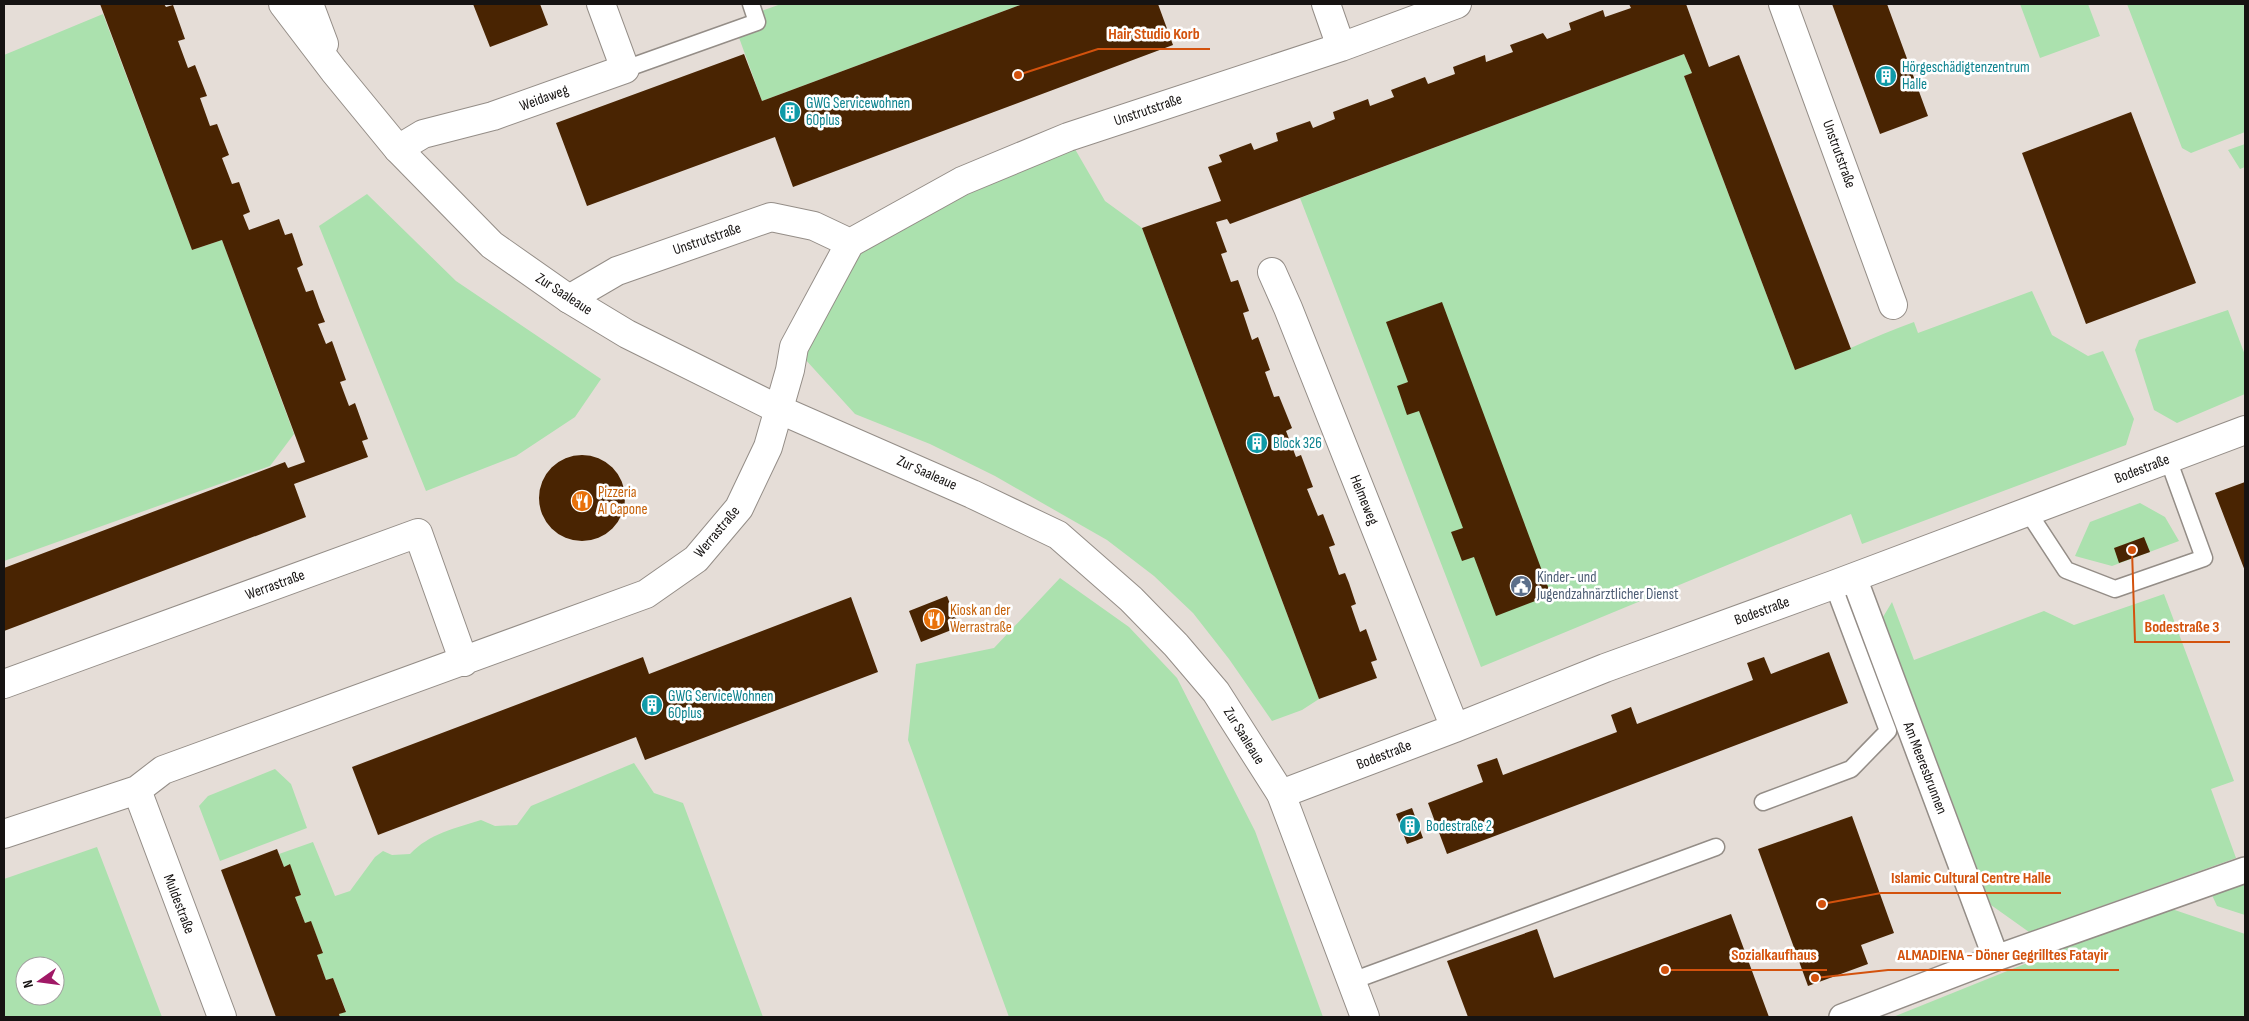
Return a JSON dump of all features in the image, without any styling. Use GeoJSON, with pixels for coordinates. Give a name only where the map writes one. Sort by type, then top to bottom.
{"type":"FeatureCollection","features":[{"type":"Feature","properties":{"kind":"street","name":"Zur Saaleaue"},"geometry":{"type":"LineString","coordinates":[[283,4],[334,71],[398,149],[492,245],[569,299],[627,334],[778,409],[902,462],[1058,535],[1132,599],[1176,645],[1216,692],[1280,794],[1366,1017]]}},
{"type":"Feature","properties":{"kind":"street","name":"Zur Saaleaue"},"geometry":{"type":"LineString","coordinates":[[309,4],[334,71]]}},
{"type":"Feature","properties":{"kind":"street"},"geometry":{"type":"LineString","coordinates":[[601,4],[625,69]]}},
{"type":"Feature","properties":{"kind":"street"},"geometry":{"type":"LineString","coordinates":[[1326,4],[1340,47]]}},
{"type":"Feature","properties":{"kind":"street","name":"Unstrutstraße"},"geometry":{"type":"LineString","coordinates":[[569,299],[617,271],[771,216],[814,226],[850,242],[962,181],[1068,137],[1340,47],[1457,4]]}},
{"type":"Feature","properties":{"kind":"street","name":"Unstrutstraße"},"geometry":{"type":"LineString","coordinates":[[1783,4],[1893,305]]}},
{"type":"Feature","properties":{"kind":"street","name":"Weidaweg"},"geometry":{"type":"LineString","coordinates":[[398,149],[423,134],[493,116],[625,69]]}},
{"type":"Feature","properties":{"kind":"street"},"geometry":{"type":"LineString","coordinates":[[778,409],[794,347],[850,242]]}},
{"type":"Feature","properties":{"kind":"street","name":"Helmeweg"},"geometry":{"type":"LineString","coordinates":[[1272,272],[1455,728]]}},
{"type":"Feature","properties":{"kind":"street","name":"Werrastraße"},"geometry":{"type":"LineString","coordinates":[[4,834],[137,790],[163,770],[464,662],[646,594],[696,558],[739,508],[768,447],[778,409]]}},
{"type":"Feature","properties":{"kind":"street","name":"Bodestraße"},"geometry":{"type":"LineString","coordinates":[[1280,794],[1455,728],[1605,668],[1844,581],[2245,430]]}},
{"type":"Feature","properties":{"kind":"street","name":"Werrastraße"},"geometry":{"type":"LineString","coordinates":[[4,684],[418,533],[464,662]]}},
{"type":"Feature","properties":{"kind":"street","name":"Am Meeresbrunnen"},"geometry":{"type":"LineString","coordinates":[[1844,581],[1996,958]]}},
{"type":"Feature","properties":{"kind":"street","name":"Muldestraße"},"geometry":{"type":"LineString","coordinates":[[137,790],[222,1017]]}},
{"type":"Feature","properties":{"kind":"street"},"geometry":{"type":"LineString","coordinates":[[1842,1017],[1996,958],[2245,870]]}},
{"type":"Feature","properties":{"kind":"lane"},"geometry":{"type":"LineString","coordinates":[[625,69],[757,22],[751,4]]}},
{"type":"Feature","properties":{"kind":"lane"},"geometry":{"type":"LineString","coordinates":[[2028,512],[2066,570],[2115,590],[2204,558],[2168,459]]}},
{"type":"Feature","properties":{"kind":"lane"},"geometry":{"type":"LineString","coordinates":[[1763,802],[1851,769],[1888,731],[1844,581]]}},
{"type":"Feature","properties":{"kind":"lane"},"geometry":{"type":"LineString","coordinates":[[1352,981],[1716,848]]}},
{"type":"Feature","properties":{"kind":"green space"},"geometry":{"type":"Polygon","coordinates":[[[781,4],[1023,4],[762,101],[733,21],[781,4]]]}},
{"type":"Feature","properties":{"kind":"green space"},"geometry":{"type":"Polygon","coordinates":[[[2020,4],[2088,4],[2100,36],[2040,58],[2020,4]]]}},
{"type":"Feature","properties":{"kind":"green space"},"geometry":{"type":"Polygon","coordinates":[[[2127,4],[2245,4],[2245,132],[2191,153],[2182,148],[2127,4]]]}},
{"type":"Feature","properties":{"kind":"green space"},"geometry":{"type":"Polygon","coordinates":[[[103,14],[192,250],[222,240],[294,434],[270,466],[4,561],[4,55],[103,14]]]}},
{"type":"Feature","properties":{"kind":"green space"},"geometry":{"type":"Polygon","coordinates":[[[1684,54],[1692,73],[1684,76],[1795,370],[1914,322],[1918,333],[2032,291],[2052,335],[2088,356],[2103,351],[2134,419],[2126,445],[1862,544],[1851,514],[1481,667],[1300,198],[1684,54]]]}},
{"type":"Feature","properties":{"kind":"green space"},"geometry":{"type":"Polygon","coordinates":[[[1068,137],[1105,201],[1142,228],[1319,699],[1302,710],[1272,721],[1229,659],[1193,613],[1154,576],[1107,540],[995,476],[930,444],[855,414],[794,347],[850,243],[1068,137]]]}},
{"type":"Feature","properties":{"kind":"green space"},"geometry":{"type":"Polygon","coordinates":[[[2245,144],[2245,167],[2240,169],[2228,150],[2245,144]]]}},
{"type":"Feature","properties":{"kind":"green space"},"geometry":{"type":"Polygon","coordinates":[[[367,194],[456,281],[601,379],[575,417],[516,456],[426,491],[319,226],[367,194]]]}},
{"type":"Feature","properties":{"kind":"green space"},"geometry":{"type":"Polygon","coordinates":[[[2228,310],[2245,355],[2245,394],[2177,423],[2154,410],[2135,350],[2139,340],[2228,310]]]}},
{"type":"Feature","properties":{"kind":"green space"},"geometry":{"type":"Polygon","coordinates":[[[2140,503],[2165,517],[2179,541],[2112,566],[2075,556],[2090,522],[2140,503]]]}},
{"type":"Feature","properties":{"kind":"green space"},"geometry":{"type":"Polygon","coordinates":[[[1060,578],[1129,627],[1177,678],[1255,831],[1323,1017],[1009,1017],[908,740],[916,664],[994,648],[1060,578]]]}},
{"type":"Feature","properties":{"kind":"green space"},"geometry":{"type":"Polygon","coordinates":[[[2164,594],[2234,781],[2211,789],[2236,858],[2029,932],[1991,905],[1883,617],[1892,602],[1914,660],[2044,611],[2074,625],[2164,594]]]}},
{"type":"Feature","properties":{"kind":"green space"},"geometry":{"type":"Polygon","coordinates":[[[634,763],[654,793],[683,803],[763,1017],[341,1017],[339,1014],[346,1011],[333,978],[326,980],[317,955],[323,952],[311,922],[305,923],[295,897],[301,895],[290,865],[284,867],[279,854],[313,842],[335,896],[350,891],[375,857],[383,851],[392,855],[410,854],[425,841],[452,829],[481,820],[495,826],[517,825],[531,806],[634,763]]]}},
{"type":"Feature","properties":{"kind":"green space"},"geometry":{"type":"Polygon","coordinates":[[[275,769],[291,784],[307,828],[220,861],[199,806],[208,796],[275,769]]]}},
{"type":"Feature","properties":{"kind":"green space"},"geometry":{"type":"Polygon","coordinates":[[[97,847],[162,1017],[4,1017],[4,879],[97,847]]]}},
{"type":"Feature","properties":{"kind":"green space"},"geometry":{"type":"Polygon","coordinates":[[[2245,880],[2245,915],[2217,906],[2211,893],[2245,880]]]}},
{"type":"Feature","properties":{"kind":"green space"},"geometry":{"type":"Polygon","coordinates":[[[2166,907],[2245,934],[2245,1017],[1893,1017],[2166,907]]]}},
{"type":"Feature","properties":{"kind":"building"},"geometry":{"type":"Polygon","coordinates":[[[100,4],[164,4],[166,7],[173,5],[185,39],[178,41],[188,68],[195,65],[207,96],[200,98],[210,126],[217,124],[229,155],[222,158],[232,184],[239,182],[250,212],[243,215],[249,230],[279,219],[285,235],[292,233],[303,265],[297,268],[306,292],[313,290],[325,322],[318,324],[326,344],[332,341],[346,380],[340,382],[349,406],[355,403],[368,439],[362,441],[368,457],[294,484],[306,517],[4,631],[4,568],[285,462],[288,468],[305,462],[222,240],[192,250],[100,4]]]}},
{"type":"Feature","properties":{"kind":"building"},"geometry":{"type":"Polygon","coordinates":[[[473,4],[540,4],[548,25],[490,47],[473,4]]]}},
{"type":"Feature","properties":{"kind":"building","name":"GWG Servicewohnen 60plus"},"geometry":{"type":"Polygon","coordinates":[[[1023,4],[1158,4],[1173,45],[793,187],[775,137],[587,206],[556,123],[744,54],[762,101],[1023,4]]]}},
{"type":"Feature","properties":{"kind":"building"},"geometry":{"type":"Polygon","coordinates":[[[1629,4],[1686,4],[1709,67],[1739,55],[1851,349],[1795,370],[1684,76],[1692,73],[1684,54],[1230,224],[1227,219],[1216,222],[1227,252],[1221,254],[1231,282],[1238,280],[1249,311],[1243,313],[1252,340],[1258,337],[1270,370],[1265,372],[1274,397],[1279,396],[1292,428],[1286,431],[1296,457],[1301,455],[1313,487],[1307,489],[1318,516],[1323,514],[1335,545],[1329,547],[1339,575],[1345,573],[1356,604],[1351,606],[1360,632],[1366,629],[1377,660],[1371,662],[1377,678],[1319,699],[1142,228],[1221,201],[1208,167],[1222,162],[1219,155],[1251,143],[1254,150],[1278,141],[1276,133],[1310,121],[1313,128],[1335,119],[1333,112],[1368,99],[1370,106],[1394,97],[1391,90],[1425,77],[1428,84],[1455,74],[1453,67],[1485,55],[1486,62],[1513,52],[1510,45],[1543,33],[1547,39],[1571,30],[1569,23],[1603,10],[1605,17],[1631,8],[1629,4]]]}},
{"type":"Feature","properties":{"kind":"building","name":"Hörgeschädigtenzentrum Halle"},"geometry":{"type":"Polygon","coordinates":[[[1832,4],[1887,4],[1928,116],[1880,134],[1832,4]]]}},
{"type":"Feature","properties":{"kind":"building"},"geometry":{"type":"Polygon","coordinates":[[[2131,112],[2196,283],[2086,324],[2022,153],[2131,112]]]}},
{"type":"Feature","properties":{"kind":"building"},"geometry":{"type":"Polygon","coordinates":[[[1442,302],[1551,595],[1496,616],[1474,557],[1462,561],[1451,532],[1463,528],[1419,411],[1407,415],[1397,386],[1408,382],[1386,322],[1442,302]]]}},
{"type":"Feature","properties":{"kind":"building","name":"Pizzeria Al Capone"},"geometry":{"type":"Polygon","coordinates":[[[582,455],[598,459],[612,468],[621,482],[625,498],[621,514],[612,528],[598,537],[582,541],[566,537],[552,528],[543,514],[539,498],[543,482],[552,468],[566,459],[582,455]]]}},
{"type":"Feature","properties":{"kind":"building"},"geometry":{"type":"Polygon","coordinates":[[[2245,482],[2245,571],[2215,493],[2245,482]]]}},
{"type":"Feature","properties":{"kind":"building"},"geometry":{"type":"Polygon","coordinates":[[[2144,537],[2150,552],[2119,563],[2114,548],[2144,537]]]}},
{"type":"Feature","properties":{"kind":"building","name":"Kiosk an der Werrastraße"},"geometry":{"type":"Polygon","coordinates":[[[947,596],[959,627],[921,642],[909,611],[947,596]]]}},
{"type":"Feature","properties":{"kind":"building","name":"GWG ServiceWohnen 60plus"},"geometry":{"type":"Polygon","coordinates":[[[851,597],[878,672],[645,760],[636,737],[378,835],[352,767],[643,657],[649,674],[851,597]]]}},
{"type":"Feature","properties":{"kind":"building"},"geometry":{"type":"Polygon","coordinates":[[[1829,652],[1848,703],[1447,854],[1428,803],[1483,782],[1477,765],[1497,758],[1503,775],[1617,732],[1611,715],[1631,707],[1637,724],[1753,680],[1747,663],[1764,657],[1771,674],[1829,652]]]}},
{"type":"Feature","properties":{"kind":"building","name":"Bodestraße 2"},"geometry":{"type":"Polygon","coordinates":[[[1412,808],[1423,838],[1407,844],[1396,814],[1412,808]]]}},
{"type":"Feature","properties":{"kind":"building"},"geometry":{"type":"Polygon","coordinates":[[[1852,816],[1894,933],[1861,945],[1868,964],[1808,986],[1758,849],[1852,816]]]}},
{"type":"Feature","properties":{"kind":"building"},"geometry":{"type":"Polygon","coordinates":[[[277,849],[284,867],[290,864],[301,895],[295,897],[305,923],[311,921],[323,953],[317,955],[326,980],[333,978],[346,1012],[339,1014],[340,1017],[276,1017],[221,870],[277,849]]]}},
{"type":"Feature","properties":{"kind":"building"},"geometry":{"type":"Polygon","coordinates":[[[1731,914],[1769,1017],[1468,1017],[1447,961],[1537,929],[1554,978],[1731,914]]]}},
{"type":"Feature","properties":{"kind":"place","name":"Hair Studio Korb"},"geometry":{"type":"Point","coordinates":[1018,75]}},
{"type":"Feature","properties":{"kind":"place","name":"Hörgeschädigtenzentrum Halle"},"geometry":{"type":"Point","coordinates":[1886,76]}},
{"type":"Feature","properties":{"kind":"place","name":"GWG Servicewohnen 60plus"},"geometry":{"type":"Point","coordinates":[790,112]}},
{"type":"Feature","properties":{"kind":"place","name":"Block 326"},"geometry":{"type":"Point","coordinates":[1257,443]}},
{"type":"Feature","properties":{"kind":"place","name":"Pizzeria Al Capone"},"geometry":{"type":"Point","coordinates":[582,501]}},
{"type":"Feature","properties":{"kind":"place","name":"Bodestraße 3"},"geometry":{"type":"Point","coordinates":[2132,550]}},
{"type":"Feature","properties":{"kind":"place","name":"Kinder- und Jugendzahnärztlicher Dienst"},"geometry":{"type":"Point","coordinates":[1521,586]}},
{"type":"Feature","properties":{"kind":"place","name":"Kiosk an der Werrastraße"},"geometry":{"type":"Point","coordinates":[934,619]}},
{"type":"Feature","properties":{"kind":"place","name":"GWG ServiceWohnen 60plus"},"geometry":{"type":"Point","coordinates":[652,705]}},
{"type":"Feature","properties":{"kind":"place","name":"Bodestraße 2"},"geometry":{"type":"Point","coordinates":[1410,826]}},
{"type":"Feature","properties":{"kind":"place","name":"Islamic Cultural Centre Halle"},"geometry":{"type":"Point","coordinates":[1822,904]}},
{"type":"Feature","properties":{"kind":"place","name":"Sozialkaufhaus"},"geometry":{"type":"Point","coordinates":[1665,970]}},
{"type":"Feature","properties":{"kind":"place","name":"ALMADIENA - Döner Gegrilltes Fatayir"},"geometry":{"type":"Point","coordinates":[1815,978]}}]}
